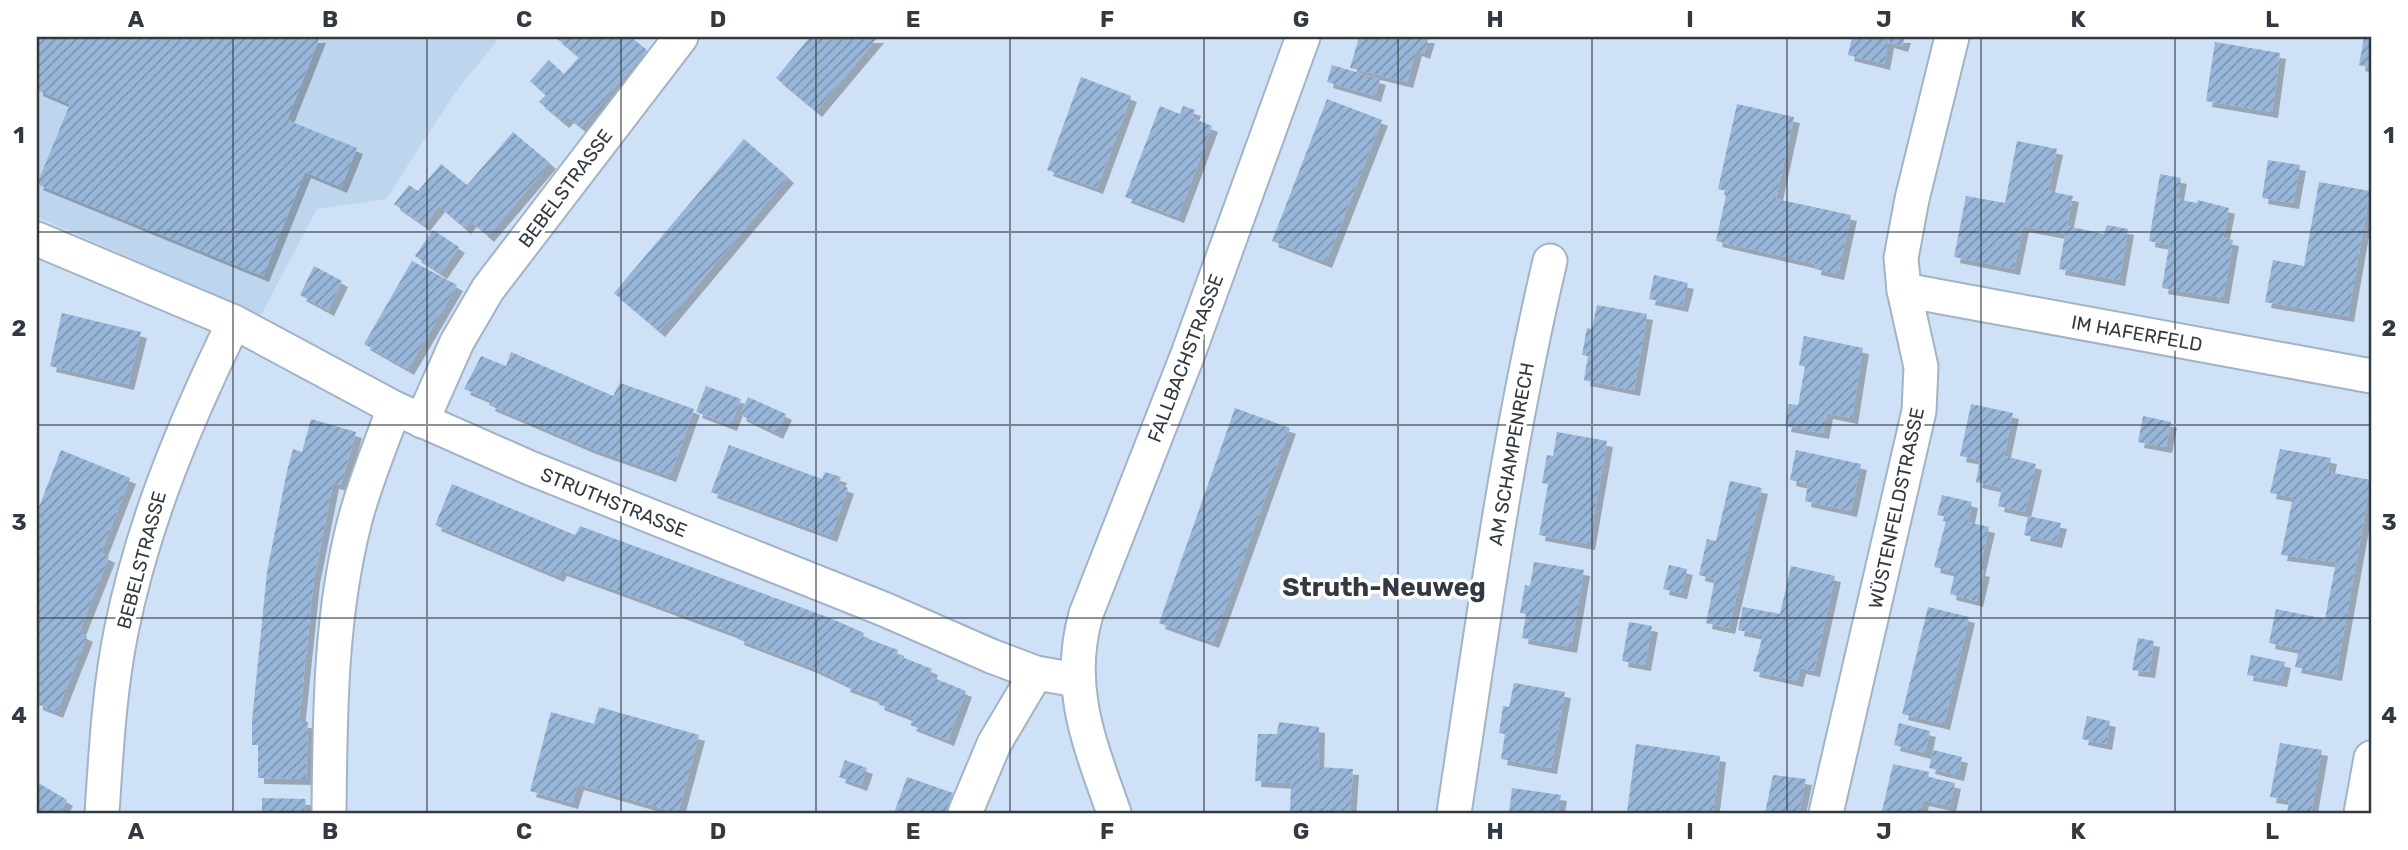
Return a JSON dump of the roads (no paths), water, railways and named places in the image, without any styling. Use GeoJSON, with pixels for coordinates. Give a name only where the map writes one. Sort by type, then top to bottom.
{"type":"FeatureCollection","features":[{"type":"Feature","properties":{"kind":"street","name":"BEBELSTRASSE"},"geometry":{"type":"LineString","coordinates":[[329,813],[331,681],[340,601],[355,520],[408,414],[457,342],[488,289],[681,37]]}},
{"type":"Feature","properties":{"kind":"street","name":"FALLBACHSTRASSE"},"geometry":{"type":"LineString","coordinates":[[1077,680],[1078,643],[1086,614],[1188,354],[1303,37]]}},
{"type":"Feature","properties":{"kind":"street","name":"WÜSTENFELDSTRASSE"},"geometry":{"type":"LineString","coordinates":[[1826,813],[1919,411],[1921,367],[1903,290],[1901,258],[1912,200],[1952,37]]}},
{"type":"Feature","properties":{"kind":"street","name":"STRUTHSTRASSE"},"geometry":{"type":"LineString","coordinates":[[37,239],[234,322],[408,414],[530,468],[1036,673],[1077,680]]}},
{"type":"Feature","properties":{"kind":"street","name":"AM SCHAMPENRECH"},"geometry":{"type":"LineString","coordinates":[[1454,813],[1496,534],[1534,331],[1550,261]]}},
{"type":"Feature","properties":{"kind":"street","name":"IM HAFERFELD"},"geometry":{"type":"LineString","coordinates":[[1903,290],[2371,376]]}},
{"type":"Feature","properties":{"kind":"street","name":"BEBELSTRASSE"},"geometry":{"type":"LineString","coordinates":[[102,813],[108,722],[120,635],[136,565],[161,485],[188,416],[234,322]]}},
{"type":"Feature","properties":{"kind":"street"},"geometry":{"type":"LineString","coordinates":[[965,813],[994,744],[1036,673]]}},
{"type":"Feature","properties":{"kind":"street"},"geometry":{"type":"LineString","coordinates":[[1077,680],[1089,741],[1114,813]]}},
{"type":"Feature","properties":{"kind":"street"},"geometry":{"type":"LineString","coordinates":[[2361,813],[2371,758]]}},
{"type":"Feature","properties":{"kind":"district","name":"Struth-Neuweg"},"geometry":{"type":"Point","coordinates":[1384,587]}}]}
